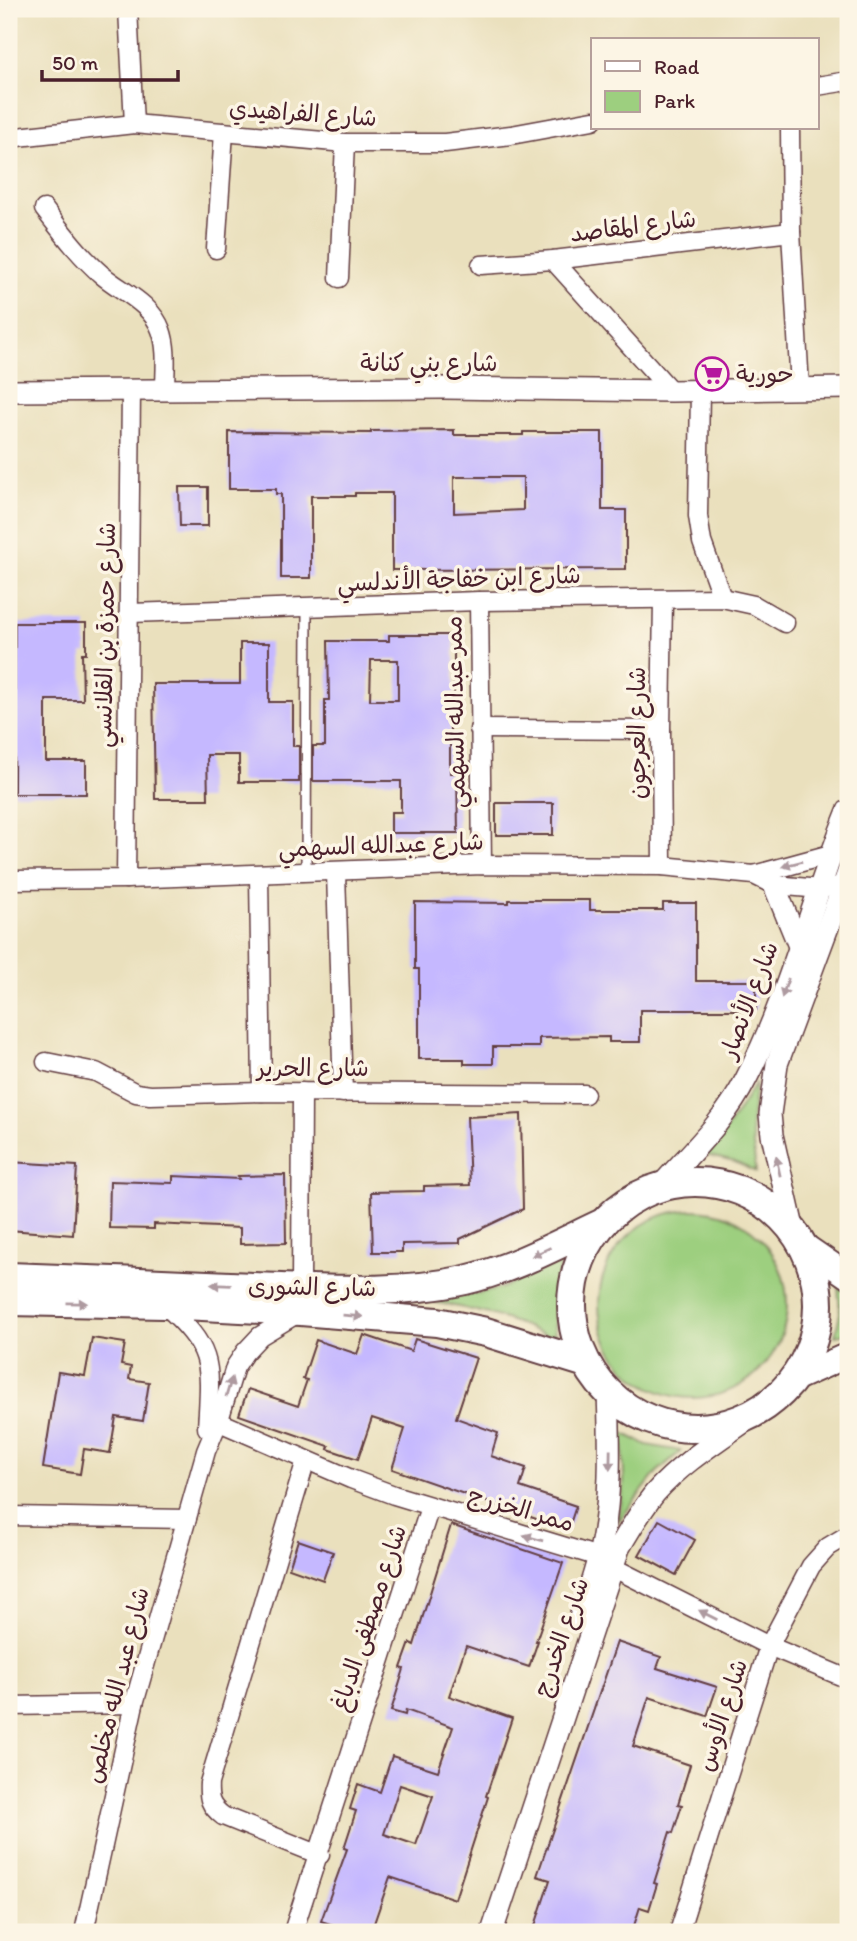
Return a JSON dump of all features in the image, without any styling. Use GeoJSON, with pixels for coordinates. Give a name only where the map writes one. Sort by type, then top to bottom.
{"type":"FeatureCollection","features":[{"type":"Feature","properties":{"kind":"main road"},"geometry":{"type":"LineString","coordinates":[[798,1238],[815,1276],[818,1312],[815,1335],[794,1379],[759,1411],[721,1426],[701,1429],[661,1423],[642,1416],[608,1392],[586,1363],[572,1313],[573,1290],[583,1254],[603,1223],[629,1201],[660,1187],[680,1182],[701,1182],[737,1189],[765,1203],[798,1238],[848,1276]]}},
{"type":"Feature","properties":{"kind":"main road","name":"شارع الشورى"},"geometry":{"type":"LineString","coordinates":[[9,1301],[164,1304],[301,1300],[431,1286],[467,1280],[525,1259],[603,1223]]}},
{"type":"Feature","properties":{"kind":"main road","name":"شارع الشورى"},"geometry":{"type":"LineString","coordinates":[[9,1277],[301,1300],[486,1332],[586,1363]]}},
{"type":"Feature","properties":{"kind":"main road"},"geometry":{"type":"LineString","coordinates":[[794,1379],[848,1355]]}},
{"type":"Feature","properties":{"kind":"street"},"geometry":{"type":"LineString","coordinates":[[128,9],[134,124]]}},
{"type":"Feature","properties":{"kind":"street"},"geometry":{"type":"LineString","coordinates":[[818,86],[848,81]]}},
{"type":"Feature","properties":{"kind":"street","name":"شارع الفراهيدي"},"geometry":{"type":"LineString","coordinates":[[9,138],[134,124],[345,143],[444,143],[511,135],[591,120]]}},
{"type":"Feature","properties":{"kind":"street"},"geometry":{"type":"LineString","coordinates":[[790,130],[791,232],[800,387]]}},
{"type":"Feature","properties":{"kind":"street"},"geometry":{"type":"LineString","coordinates":[[216,249],[224,132]]}},
{"type":"Feature","properties":{"kind":"street"},"geometry":{"type":"LineString","coordinates":[[339,278],[345,143]]}},
{"type":"Feature","properties":{"kind":"street"},"geometry":{"type":"LineString","coordinates":[[44,209],[72,244],[103,276],[136,299],[158,323],[165,350],[165,390]]}},
{"type":"Feature","properties":{"kind":"street","name":"شارع المقاصد"},"geometry":{"type":"LineString","coordinates":[[481,265],[553,260],[791,232]]}},
{"type":"Feature","properties":{"kind":"street"},"geometry":{"type":"LineString","coordinates":[[553,260],[670,391]]}},
{"type":"Feature","properties":{"kind":"street","name":"شارع بني كنانة"},"geometry":{"type":"LineString","coordinates":[[9,391],[444,388],[670,391],[848,388]]}},
{"type":"Feature","properties":{"kind":"street","name":"شارع حمزة بن القلانسي"},"geometry":{"type":"LineString","coordinates":[[126,879],[131,390]]}},
{"type":"Feature","properties":{"kind":"street"},"geometry":{"type":"LineString","coordinates":[[700,390],[698,516],[702,542],[722,598]]}},
{"type":"Feature","properties":{"kind":"street","name":"شارع ابن خفاجة الأندلسي"},"geometry":{"type":"LineString","coordinates":[[130,613],[479,601],[722,598],[754,605],[785,623]]}},
{"type":"Feature","properties":{"kind":"street","name":"شارع العرجون"},"geometry":{"type":"LineString","coordinates":[[662,866],[663,600]]}},
{"type":"Feature","properties":{"kind":"street","name":"ممر عبدالله السهمي"},"geometry":{"type":"LineString","coordinates":[[479,601],[482,865]]}},
{"type":"Feature","properties":{"kind":"street"},"geometry":{"type":"LineString","coordinates":[[479,729],[661,730]]}},
{"type":"Feature","properties":{"kind":"street","name":"شارع الأنصار"},"geometry":{"type":"LineString","coordinates":[[660,1187],[709,1132],[746,1080],[781,999],[848,811]]}},
{"type":"Feature","properties":{"kind":"street"},"geometry":{"type":"LineString","coordinates":[[831,854],[848,836]]}},
{"type":"Feature","properties":{"kind":"street","name":"شارع عبدالله السهمي"},"geometry":{"type":"LineString","coordinates":[[9,880],[336,873],[482,865],[662,866],[754,875],[831,854]]}},
{"type":"Feature","properties":{"kind":"street"},"geometry":{"type":"LineString","coordinates":[[336,873],[343,1093]]}},
{"type":"Feature","properties":{"kind":"street"},"geometry":{"type":"LineString","coordinates":[[259,875],[262,1092]]}},
{"type":"Feature","properties":{"kind":"street","name":"شارع عبدالله السهمي"},"geometry":{"type":"LineString","coordinates":[[754,875],[774,885],[821,889],[848,876]]}},
{"type":"Feature","properties":{"kind":"street","name":"شارع الأنصار"},"geometry":{"type":"LineString","coordinates":[[798,1238],[772,1135],[772,1092],[777,1064],[848,876]]}},
{"type":"Feature","properties":{"kind":"street"},"geometry":{"type":"LineString","coordinates":[[774,885],[799,946]]}},
{"type":"Feature","properties":{"kind":"street","name":"شارع الحرير"},"geometry":{"type":"LineString","coordinates":[[46,1062],[96,1072],[136,1093],[150,1095],[262,1092],[585,1094]]}},
{"type":"Feature","properties":{"kind":"street"},"geometry":{"type":"LineString","coordinates":[[301,1300],[302,1092]]}},
{"type":"Feature","properties":{"kind":"street","name":"شارع عبد الله مخلص"},"geometry":{"type":"LineString","coordinates":[[84,1932],[134,1704],[213,1418],[235,1367],[245,1352],[301,1300]]}},
{"type":"Feature","properties":{"kind":"street","name":"شارع عبد الله مخلص"},"geometry":{"type":"LineString","coordinates":[[164,1304],[188,1326],[204,1350],[213,1418]]}},
{"type":"Feature","properties":{"kind":"street","name":"شارع الخدرج"},"geometry":{"type":"LineString","coordinates":[[492,1932],[605,1562],[609,1483],[608,1392]]}},
{"type":"Feature","properties":{"kind":"street","name":"شارع الخدرج"},"geometry":{"type":"LineString","coordinates":[[479,1932],[605,1562],[619,1548],[656,1492],[676,1472],[759,1411]]}},
{"type":"Feature","properties":{"kind":"street","name":"شارع مصطفى الدباغ"},"geometry":{"type":"LineString","coordinates":[[213,1418],[351,1479],[430,1507],[293,1932]]}},
{"type":"Feature","properties":{"kind":"street"},"geometry":{"type":"LineString","coordinates":[[306,1460],[209,1783],[208,1796],[211,1807],[223,1816],[320,1855]]}},
{"type":"Feature","properties":{"kind":"street","name":"ممر الخزرج"},"geometry":{"type":"LineString","coordinates":[[430,1507],[605,1562],[769,1646],[848,1679]]}},
{"type":"Feature","properties":{"kind":"street"},"geometry":{"type":"LineString","coordinates":[[9,1516],[187,1519]]}},
{"type":"Feature","properties":{"kind":"street","name":"شارع الأوس"},"geometry":{"type":"LineString","coordinates":[[679,1932],[769,1646],[811,1566],[828,1547],[848,1535]]}},
{"type":"Feature","properties":{"kind":"street"},"geometry":{"type":"LineString","coordinates":[[9,1706],[134,1704]]}},
{"type":"Feature","properties":{"kind":"lane"},"geometry":{"type":"LineString","coordinates":[[306,873],[307,608]]}},
{"type":"Feature","properties":{"kind":"green space"},"geometry":{"type":"Polygon","coordinates":[[[756,1082],[751,1126],[756,1172],[735,1162],[705,1155],[730,1124],[756,1082]]]}},
{"type":"Feature","properties":{"kind":"green space"},"geometry":{"type":"Polygon","coordinates":[[[693,1210],[729,1217],[759,1238],[780,1268],[787,1304],[780,1340],[759,1370],[729,1391],[693,1398],[657,1391],[627,1370],[606,1340],[599,1304],[606,1268],[627,1238],[657,1217],[693,1210]]]}},
{"type":"Feature","properties":{"kind":"green space"},"geometry":{"type":"Polygon","coordinates":[[[561,1261],[555,1300],[555,1340],[495,1316],[433,1302],[499,1289],[561,1261]]]}},
{"type":"Feature","properties":{"kind":"green space"},"geometry":{"type":"Polygon","coordinates":[[[838,1286],[848,1294],[848,1334],[835,1336],[840,1313],[838,1286]]]}},
{"type":"Feature","properties":{"kind":"green space"},"geometry":{"type":"Polygon","coordinates":[[[623,1433],[647,1445],[681,1451],[657,1472],[618,1522],[624,1485],[623,1433]]]}},
{"type":"Feature","properties":{"kind":"building"},"geometry":{"type":"Polygon","coordinates":[[[454,430],[454,435],[602,432],[602,510],[626,510],[626,569],[392,570],[392,493],[355,493],[355,496],[311,496],[311,578],[281,578],[281,494],[276,494],[276,489],[229,489],[229,432],[454,430]],[[454,477],[454,513],[523,510],[523,477],[454,477]]]}},
{"type":"Feature","properties":{"kind":"building"},"geometry":{"type":"Polygon","coordinates":[[[179,487],[208,487],[208,526],[180,526],[179,487]]]}},
{"type":"Feature","properties":{"kind":"building"},"geometry":{"type":"Polygon","coordinates":[[[15,623],[86,623],[86,653],[82,653],[83,700],[46,700],[46,761],[86,761],[86,794],[14,794],[15,623]]]}},
{"type":"Feature","properties":{"kind":"building"},"geometry":{"type":"Polygon","coordinates":[[[389,635],[454,635],[454,709],[450,709],[450,773],[457,773],[458,833],[391,833],[391,812],[401,812],[401,781],[313,781],[313,746],[325,746],[325,700],[329,700],[328,641],[389,641],[389,635]],[[371,660],[370,700],[398,700],[398,660],[371,660]]]}},
{"type":"Feature","properties":{"kind":"building"},"geometry":{"type":"Polygon","coordinates":[[[240,643],[269,643],[269,702],[293,702],[293,746],[299,746],[299,782],[239,782],[239,755],[207,755],[208,799],[155,799],[153,684],[240,684],[240,643]]]}},
{"type":"Feature","properties":{"kind":"building"},"geometry":{"type":"Polygon","coordinates":[[[496,803],[553,803],[553,835],[496,835],[496,803]]]}},
{"type":"Feature","properties":{"kind":"building"},"geometry":{"type":"Polygon","coordinates":[[[509,900],[590,900],[590,910],[663,910],[663,903],[696,903],[696,981],[756,981],[756,1010],[640,1010],[640,1042],[609,1042],[609,1037],[539,1038],[539,1047],[493,1047],[493,1064],[464,1064],[464,1059],[419,1059],[419,969],[415,969],[415,902],[509,903],[509,900]]]}},
{"type":"Feature","properties":{"kind":"building"},"geometry":{"type":"Polygon","coordinates":[[[521,1114],[523,1209],[460,1239],[460,1243],[402,1244],[402,1252],[373,1252],[371,1192],[424,1191],[424,1186],[470,1185],[467,1117],[521,1114]]]}},
{"type":"Feature","properties":{"kind":"building"},"geometry":{"type":"Polygon","coordinates":[[[9,1162],[77,1166],[73,1235],[9,1230],[9,1162]]]}},
{"type":"Feature","properties":{"kind":"building"},"geometry":{"type":"Polygon","coordinates":[[[285,1175],[286,1243],[240,1244],[240,1228],[154,1224],[154,1229],[109,1228],[110,1181],[173,1183],[173,1176],[239,1179],[238,1176],[285,1175]]]}},
{"type":"Feature","properties":{"kind":"building"},"geometry":{"type":"Polygon","coordinates":[[[364,1335],[411,1351],[415,1339],[476,1358],[456,1418],[498,1433],[491,1456],[526,1468],[520,1487],[576,1506],[568,1530],[392,1469],[405,1429],[372,1418],[358,1459],[328,1449],[329,1446],[239,1415],[248,1389],[298,1406],[307,1380],[303,1379],[316,1340],[357,1354],[364,1335]]]}},
{"type":"Feature","properties":{"kind":"building"},"geometry":{"type":"Polygon","coordinates":[[[92,1338],[125,1343],[121,1365],[131,1367],[129,1379],[149,1382],[143,1421],[116,1417],[110,1453],[84,1449],[80,1474],[43,1468],[58,1372],[85,1376],[92,1338]]]}},
{"type":"Feature","properties":{"kind":"building"},"geometry":{"type":"Polygon","coordinates":[[[659,1520],[695,1540],[676,1575],[639,1555],[659,1520]]]}},
{"type":"Feature","properties":{"kind":"building"},"geometry":{"type":"Polygon","coordinates":[[[451,1525],[563,1563],[529,1667],[466,1646],[449,1696],[512,1718],[455,1899],[390,1877],[371,1932],[355,1932],[321,1921],[347,1849],[344,1848],[356,1811],[350,1809],[358,1784],[380,1792],[392,1756],[438,1771],[453,1727],[406,1710],[405,1715],[391,1711],[404,1669],[401,1668],[410,1643],[414,1645],[451,1525]],[[400,1785],[384,1834],[416,1845],[433,1796],[400,1785]]]}},
{"type":"Feature","properties":{"kind":"building"},"geometry":{"type":"Polygon","coordinates":[[[298,1540],[333,1552],[323,1580],[289,1568],[298,1540]]]}},
{"type":"Feature","properties":{"kind":"building"},"geometry":{"type":"Polygon","coordinates":[[[617,1642],[661,1657],[657,1668],[717,1687],[707,1716],[649,1697],[633,1746],[690,1765],[678,1804],[682,1805],[673,1833],[670,1832],[654,1883],[657,1884],[649,1910],[640,1907],[632,1932],[533,1932],[550,1880],[537,1876],[617,1642]]]}},
{"type":"Feature","properties":{"kind":"place","name":"حورية"},"geometry":{"type":"Point","coordinates":[712,374]}}]}
